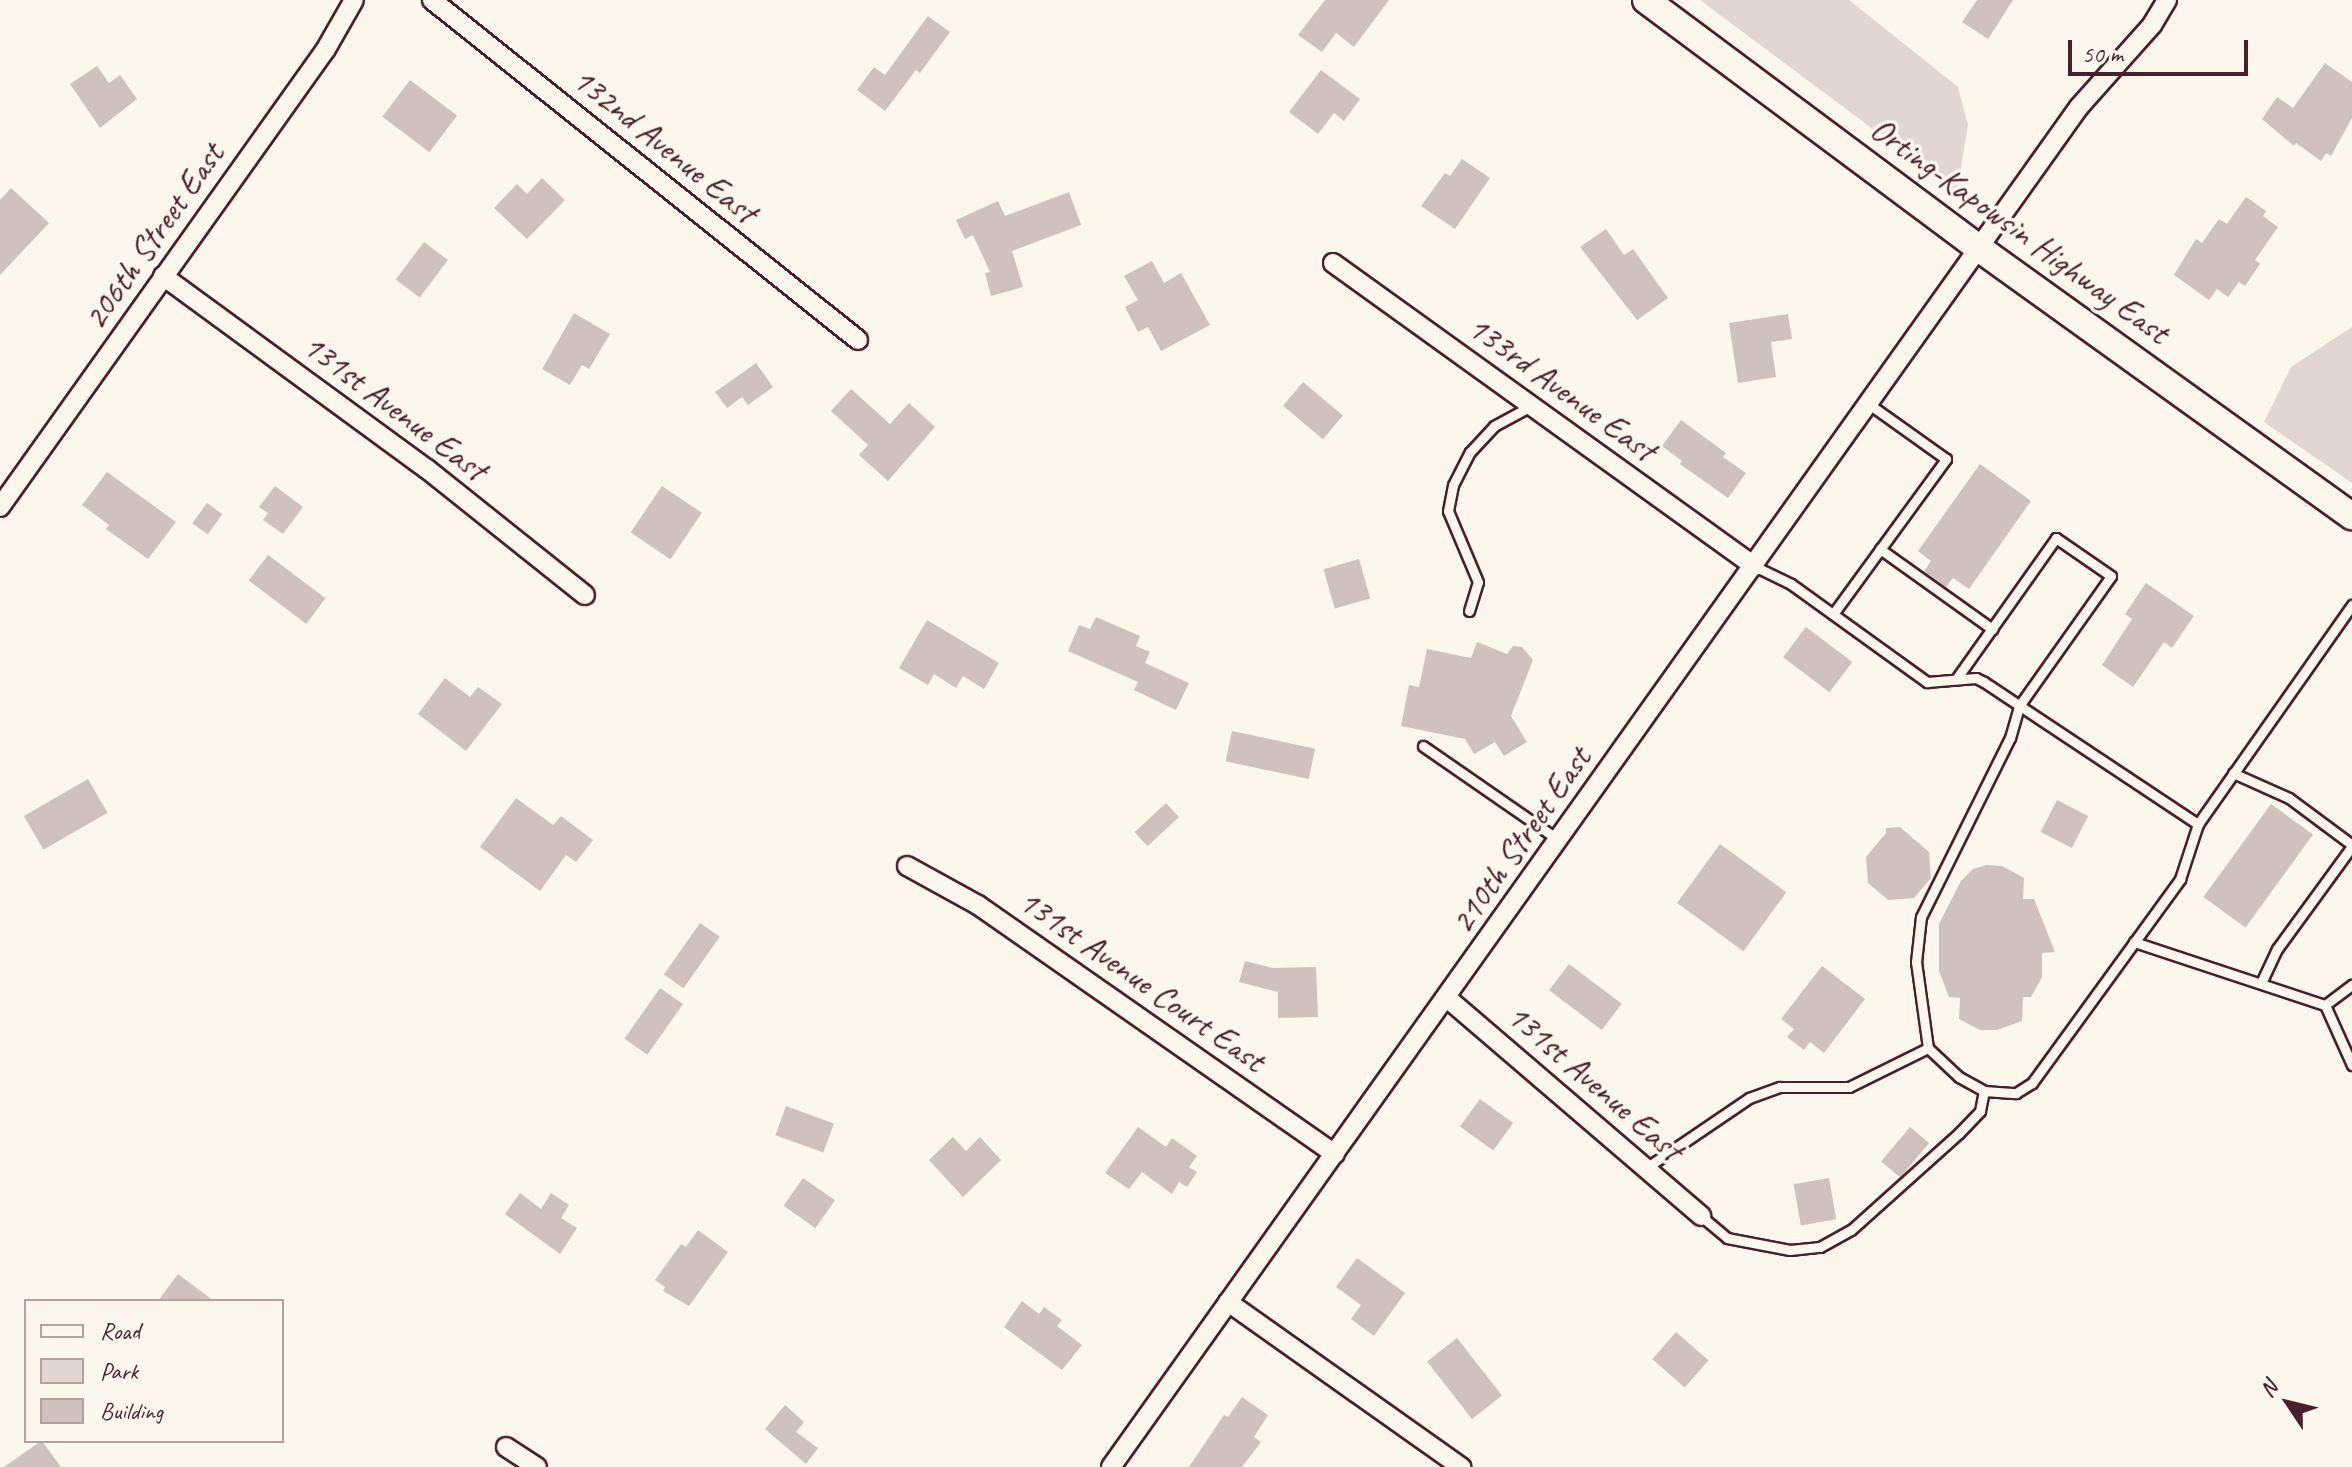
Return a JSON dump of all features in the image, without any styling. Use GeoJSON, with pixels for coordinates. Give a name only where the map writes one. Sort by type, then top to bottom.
{"type":"FeatureCollection","features":[{"type":"Feature","properties":{"kind":"main road","name":"Orting-Kapowsin Highway East"},"geometry":{"type":"LineString","coordinates":[[1646,0],[1980,249],[2352,516]]}},
{"type":"Feature","properties":{"kind":"street","name":"206th Street East"},"geometry":{"type":"LineString","coordinates":[[0,507],[326,49],[354,0]]}},
{"type":"Feature","properties":{"kind":"street","name":"132nd Avenue East"},"geometry":{"type":"LineString","coordinates":[[432,0],[858,340]]}},
{"type":"Feature","properties":{"kind":"street","name":"210th Street East"},"geometry":{"type":"LineString","coordinates":[[1111,1467],[2079,107],[2134,48],[2167,0]]}},
{"type":"Feature","properties":{"kind":"street","name":"133rd Avenue East"},"geometry":{"type":"LineString","coordinates":[[1333,263],[1754,566]]}},
{"type":"Feature","properties":{"kind":"street","name":"131st Avenue East"},"geometry":{"type":"LineString","coordinates":[[163,276],[427,469],[585,595]]}},
{"type":"Feature","properties":{"kind":"street","name":"131st Avenue Court East"},"geometry":{"type":"LineString","coordinates":[[907,866],[978,905],[1335,1154]]}},
{"type":"Feature","properties":{"kind":"street","name":"131st Avenue East"},"geometry":{"type":"LineString","coordinates":[[1447,998],[1701,1216]]}},
{"type":"Feature","properties":{"kind":"street"},"geometry":{"type":"LineString","coordinates":[[1228,1302],[1461,1467]]}},
{"type":"Feature","properties":{"kind":"street"},"geometry":{"type":"LineString","coordinates":[[506,1447],[537,1467]]}},
{"type":"Feature","properties":{"kind":"lane"},"geometry":{"type":"LineString","coordinates":[[1833,614],[1946,459],[1869,404]]}},
{"type":"Feature","properties":{"kind":"lane"},"geometry":{"type":"LineString","coordinates":[[1469,611],[1478,582],[1448,511],[1453,485],[1470,452],[1494,426],[1531,406]]}},
{"type":"Feature","properties":{"kind":"lane"},"geometry":{"type":"LineString","coordinates":[[1956,679],[2056,538],[2111,576],[2019,706],[2010,738],[1921,917],[1916,962],[1928,1048],[1959,1077],[1984,1091],[2016,1093],[2032,1083],[2180,879],[2198,824],[2352,605]]}},
{"type":"Feature","properties":{"kind":"lane"},"geometry":{"type":"LineString","coordinates":[[1880,549],[1992,629]]}},
{"type":"Feature","properties":{"kind":"lane"},"geometry":{"type":"LineString","coordinates":[[1754,566],[1791,584],[1927,682],[1976,678],[2198,824]]}},
{"type":"Feature","properties":{"kind":"lane"},"geometry":{"type":"LineString","coordinates":[[1423,746],[1559,840]]}},
{"type":"Feature","properties":{"kind":"lane"},"geometry":{"type":"LineString","coordinates":[[2233,773],[2289,798],[2352,846],[2277,949],[2261,983]]}},
{"type":"Feature","properties":{"kind":"lane"},"geometry":{"type":"LineString","coordinates":[[2134,942],[2325,1005],[2352,1065]]}},
{"type":"Feature","properties":{"kind":"lane"},"geometry":{"type":"LineString","coordinates":[[2325,1005],[2352,985]]}},
{"type":"Feature","properties":{"kind":"lane"},"geometry":{"type":"LineString","coordinates":[[1646,1168],[1749,1098],[1780,1087],[1849,1087],[1928,1048]]}},
{"type":"Feature","properties":{"kind":"lane"},"geometry":{"type":"LineString","coordinates":[[1701,1216],[1727,1238],[1790,1250],[1820,1247],[1851,1230],[1959,1133],[1980,1111],[1984,1091]]}},
{"type":"Feature","properties":{"kind":"green space"},"geometry":{"type":"Polygon","coordinates":[[[1700,0],[1849,0],[1958,87],[1968,125],[1957,192],[1700,0]]]}},
{"type":"Feature","properties":{"kind":"green space"},"geometry":{"type":"Polygon","coordinates":[[[2352,327],[2352,483],[2264,422],[2291,367],[2352,327]]]}},
{"type":"Feature","properties":{"kind":"building"},"geometry":{"type":"Polygon","coordinates":[[[1325,0],[1389,0],[1354,47],[1336,33],[1322,52],[1298,35],[1325,0]]]}},
{"type":"Feature","properties":{"kind":"building"},"geometry":{"type":"Polygon","coordinates":[[[1977,0],[2013,0],[1988,39],[1962,22],[1977,0]]]}},
{"type":"Feature","properties":{"kind":"building"},"geometry":{"type":"Polygon","coordinates":[[[928,16],[950,32],[920,73],[916,70],[885,111],[857,90],[874,67],[885,75],[928,16]]]}},
{"type":"Feature","properties":{"kind":"building"},"geometry":{"type":"Polygon","coordinates":[[[2325,63],[2352,82],[2352,118],[2331,156],[2326,153],[2321,161],[2296,143],[2294,146],[2262,119],[2277,97],[2293,108],[2325,63]]]}},
{"type":"Feature","properties":{"kind":"building"},"geometry":{"type":"Polygon","coordinates":[[[97,66],[109,83],[120,75],[137,99],[100,128],[70,84],[97,66]]]}},
{"type":"Feature","properties":{"kind":"building"},"geometry":{"type":"Polygon","coordinates":[[[1321,70],[1360,99],[1344,121],[1334,113],[1318,134],[1289,112],[1321,70]]]}},
{"type":"Feature","properties":{"kind":"building"},"geometry":{"type":"Polygon","coordinates":[[[410,80],[457,116],[429,152],[382,117],[410,80]]]}},
{"type":"Feature","properties":{"kind":"building"},"geometry":{"type":"Polygon","coordinates":[[[1462,159],[1490,178],[1455,229],[1421,206],[1445,173],[1450,176],[1462,159]]]}},
{"type":"Feature","properties":{"kind":"building"},"geometry":{"type":"Polygon","coordinates":[[[542,178],[565,200],[527,239],[494,208],[517,184],[527,194],[542,178]]]}},
{"type":"Feature","properties":{"kind":"building"},"geometry":{"type":"Polygon","coordinates":[[[11,188],[49,223],[0,275],[0,200],[11,188]]]}},
{"type":"Feature","properties":{"kind":"building"},"geometry":{"type":"Polygon","coordinates":[[[1069,192],[1081,225],[1012,251],[1023,287],[991,296],[985,273],[990,272],[973,235],[965,239],[956,220],[998,201],[1005,216],[1069,192]]]}},
{"type":"Feature","properties":{"kind":"building"},"geometry":{"type":"Polygon","coordinates":[[[2246,197],[2266,211],[2263,216],[2278,227],[2255,260],[2260,264],[2245,286],[2239,282],[2228,297],[2217,289],[2209,300],[2174,275],[2196,239],[2202,243],[2219,219],[2227,224],[2246,197]]]}},
{"type":"Feature","properties":{"kind":"building"},"geometry":{"type":"Polygon","coordinates":[[[1606,229],[1624,255],[1633,249],[1668,298],[1637,320],[1580,247],[1606,229]]]}},
{"type":"Feature","properties":{"kind":"building"},"geometry":{"type":"Polygon","coordinates":[[[424,242],[448,260],[420,298],[396,280],[424,242]]]}},
{"type":"Feature","properties":{"kind":"building"},"geometry":{"type":"Polygon","coordinates":[[[1152,261],[1164,283],[1181,273],[1210,325],[1161,351],[1148,327],[1138,332],[1125,307],[1138,300],[1124,276],[1152,261]]]}},
{"type":"Feature","properties":{"kind":"building"},"geometry":{"type":"Polygon","coordinates":[[[574,313],[610,334],[589,369],[582,365],[570,385],[542,369],[574,313]]]}},
{"type":"Feature","properties":{"kind":"building"},"geometry":{"type":"Polygon","coordinates":[[[1788,314],[1792,339],[1771,342],[1776,377],[1738,383],[1729,323],[1788,314]]]}},
{"type":"Feature","properties":{"kind":"building"},"geometry":{"type":"Polygon","coordinates":[[[756,363],[773,387],[748,405],[742,397],[727,408],[715,392],[756,363]]]}},
{"type":"Feature","properties":{"kind":"building"},"geometry":{"type":"Polygon","coordinates":[[[1303,382],[1343,415],[1323,439],[1283,406],[1303,382]]]}},
{"type":"Feature","properties":{"kind":"building"},"geometry":{"type":"Polygon","coordinates":[[[851,389],[890,424],[909,403],[935,427],[888,481],[859,455],[868,445],[831,411],[851,389]]]}},
{"type":"Feature","properties":{"kind":"building"},"geometry":{"type":"Polygon","coordinates":[[[1681,420],[1726,453],[1723,457],[1746,473],[1728,498],[1680,464],[1682,461],[1662,446],[1681,420]]]}},
{"type":"Feature","properties":{"kind":"building"},"geometry":{"type":"Polygon","coordinates":[[[1980,464],[2031,501],[1969,589],[1953,578],[1946,587],[1924,571],[1931,561],[1918,551],[1980,464]]]}},
{"type":"Feature","properties":{"kind":"building"},"geometry":{"type":"Polygon","coordinates":[[[107,472],[176,522],[148,559],[106,529],[109,525],[82,505],[107,472]]]}},
{"type":"Feature","properties":{"kind":"building"},"geometry":{"type":"Polygon","coordinates":[[[275,486],[303,507],[283,534],[263,520],[268,513],[259,507],[275,486]]]}},
{"type":"Feature","properties":{"kind":"building"},"geometry":{"type":"Polygon","coordinates":[[[662,486],[702,513],[670,559],[631,532],[662,486]]]}},
{"type":"Feature","properties":{"kind":"building"},"geometry":{"type":"Polygon","coordinates":[[[207,503],[222,514],[208,534],[192,523],[207,503]]]}},
{"type":"Feature","properties":{"kind":"building"},"geometry":{"type":"Polygon","coordinates":[[[268,555],[326,598],[306,624],[249,581],[268,555]]]}},
{"type":"Feature","properties":{"kind":"building"},"geometry":{"type":"Polygon","coordinates":[[[1359,559],[1370,598],[1335,609],[1323,569],[1359,559]]]}},
{"type":"Feature","properties":{"kind":"building"},"geometry":{"type":"Polygon","coordinates":[[[2146,583],[2194,616],[2172,648],[2164,642],[2133,687],[2102,665],[2132,619],[2125,614],[2146,583]]]}},
{"type":"Feature","properties":{"kind":"building"},"geometry":{"type":"Polygon","coordinates":[[[1096,617],[1140,636],[1136,646],[1150,652],[1145,663],[1189,683],[1176,710],[1134,690],[1138,682],[1068,651],[1079,625],[1090,629],[1096,617]]]}},
{"type":"Feature","properties":{"kind":"building"},"geometry":{"type":"Polygon","coordinates":[[[927,620],[999,663],[984,689],[963,676],[956,688],[934,674],[928,685],[899,668],[927,620]]]}},
{"type":"Feature","properties":{"kind":"building"},"geometry":{"type":"Polygon","coordinates":[[[1806,627],[1852,662],[1829,692],[1783,657],[1806,627]]]}},
{"type":"Feature","properties":{"kind":"building"},"geometry":{"type":"Polygon","coordinates":[[[1477,642],[1507,654],[1513,646],[1522,647],[1533,660],[1511,716],[1527,742],[1504,756],[1495,742],[1474,754],[1465,739],[1401,726],[1409,685],[1419,687],[1427,649],[1471,658],[1477,642]]]}},
{"type":"Feature","properties":{"kind":"building"},"geometry":{"type":"Polygon","coordinates":[[[445,678],[470,697],[478,687],[502,704],[466,751],[418,714],[445,678]]]}},
{"type":"Feature","properties":{"kind":"building"},"geometry":{"type":"Polygon","coordinates":[[[1232,731],[1315,749],[1309,779],[1226,761],[1232,731]]]}},
{"type":"Feature","properties":{"kind":"building"},"geometry":{"type":"Polygon","coordinates":[[[88,779],[108,813],[43,850],[24,816],[88,779]]]}},
{"type":"Feature","properties":{"kind":"building"},"geometry":{"type":"Polygon","coordinates":[[[516,798],[553,825],[561,816],[593,840],[576,862],[566,855],[540,891],[480,847],[516,798]]]}},
{"type":"Feature","properties":{"kind":"building"},"geometry":{"type":"Polygon","coordinates":[[[2057,800],[2088,816],[2072,848],[2041,832],[2057,800]]]}},
{"type":"Feature","properties":{"kind":"building"},"geometry":{"type":"Polygon","coordinates":[[[1166,803],[1179,817],[1148,846],[1135,832],[1166,803]]]}},
{"type":"Feature","properties":{"kind":"building"},"geometry":{"type":"Polygon","coordinates":[[[2271,804],[2313,835],[2245,928],[2203,897],[2271,804]]]}},
{"type":"Feature","properties":{"kind":"building"},"geometry":{"type":"Polygon","coordinates":[[[1900,827],[1929,852],[1931,878],[1914,898],[1888,900],[1868,883],[1866,857],[1886,833],[1886,828],[1900,827]]]}},
{"type":"Feature","properties":{"kind":"building"},"geometry":{"type":"Polygon","coordinates":[[[1720,844],[1786,892],[1743,951],[1677,903],[1720,844]]]}},
{"type":"Feature","properties":{"kind":"building"},"geometry":{"type":"Polygon","coordinates":[[[1987,865],[2002,866],[2024,878],[2023,899],[2034,899],[2055,952],[2042,953],[2042,977],[2031,997],[2023,997],[2022,1021],[1997,1030],[1980,1030],[1959,1019],[1960,998],[1949,997],[1939,971],[1939,924],[1961,881],[1973,869],[1987,865]]]}},
{"type":"Feature","properties":{"kind":"building"},"geometry":{"type":"Polygon","coordinates":[[[700,923],[720,937],[684,988],[664,975],[700,923]]]}},
{"type":"Feature","properties":{"kind":"building"},"geometry":{"type":"Polygon","coordinates":[[[1245,961],[1273,968],[1316,967],[1318,1017],[1278,1018],[1278,992],[1239,982],[1245,961]]]}},
{"type":"Feature","properties":{"kind":"building"},"geometry":{"type":"Polygon","coordinates":[[[1569,964],[1622,1004],[1602,1030],[1549,990],[1569,964]]]}},
{"type":"Feature","properties":{"kind":"building"},"geometry":{"type":"Polygon","coordinates":[[[1822,966],[1865,999],[1824,1053],[1810,1042],[1804,1050],[1787,1037],[1794,1029],[1781,1019],[1822,966]]]}},
{"type":"Feature","properties":{"kind":"building"},"geometry":{"type":"Polygon","coordinates":[[[660,988],[683,1004],[647,1055],[624,1039],[660,988]]]}},
{"type":"Feature","properties":{"kind":"building"},"geometry":{"type":"Polygon","coordinates":[[[1480,1099],[1513,1123],[1493,1151],[1460,1127],[1480,1099]]]}},
{"type":"Feature","properties":{"kind":"building"},"geometry":{"type":"Polygon","coordinates":[[[786,1106],[834,1123],[823,1153],[775,1135],[786,1106]]]}},
{"type":"Feature","properties":{"kind":"building"},"geometry":{"type":"Polygon","coordinates":[[[1138,1127],[1166,1147],[1172,1138],[1197,1156],[1189,1167],[1197,1172],[1187,1187],[1179,1182],[1172,1194],[1142,1172],[1129,1189],[1105,1173],[1138,1127]]]}},
{"type":"Feature","properties":{"kind":"building"},"geometry":{"type":"Polygon","coordinates":[[[1910,1127],[1929,1143],[1900,1178],[1881,1161],[1910,1127]]]}},
{"type":"Feature","properties":{"kind":"building"},"geometry":{"type":"Polygon","coordinates":[[[953,1137],[966,1151],[980,1137],[1001,1160],[963,1197],[929,1160],[953,1137]]]}},
{"type":"Feature","properties":{"kind":"building"},"geometry":{"type":"Polygon","coordinates":[[[803,1178],[835,1200],[815,1228],[783,1206],[803,1178]]]}},
{"type":"Feature","properties":{"kind":"building"},"geometry":{"type":"Polygon","coordinates":[[[1829,1178],[1836,1219],[1801,1226],[1794,1184],[1829,1178]]]}},
{"type":"Feature","properties":{"kind":"building"},"geometry":{"type":"Polygon","coordinates":[[[520,1193],[541,1209],[551,1193],[569,1205],[561,1218],[577,1228],[560,1254],[505,1214],[520,1193]]]}},
{"type":"Feature","properties":{"kind":"building"},"geometry":{"type":"Polygon","coordinates":[[[698,1230],[728,1252],[689,1306],[663,1291],[665,1287],[655,1280],[681,1244],[686,1247],[698,1230]]]}},
{"type":"Feature","properties":{"kind":"building"},"geometry":{"type":"Polygon","coordinates":[[[1357,1258],[1405,1293],[1374,1336],[1351,1319],[1361,1305],[1336,1287],[1357,1258]]]}},
{"type":"Feature","properties":{"kind":"building"},"geometry":{"type":"Polygon","coordinates":[[[178,1274],[211,1299],[159,1299],[178,1274]]]}},
{"type":"Feature","properties":{"kind":"building"},"geometry":{"type":"Polygon","coordinates":[[[1022,1301],[1039,1314],[1044,1307],[1062,1320],[1057,1326],[1082,1345],[1062,1370],[1004,1327],[1022,1301]]]}},
{"type":"Feature","properties":{"kind":"building"},"geometry":{"type":"Polygon","coordinates":[[[1676,1332],[1708,1360],[1685,1387],[1652,1359],[1676,1332]]]}},
{"type":"Feature","properties":{"kind":"building"},"geometry":{"type":"Polygon","coordinates":[[[1457,1338],[1502,1396],[1472,1419],[1427,1361],[1457,1338]]]}},
{"type":"Feature","properties":{"kind":"building"},"geometry":{"type":"Polygon","coordinates":[[[1242,1397],[1268,1415],[1254,1437],[1261,1442],[1242,1467],[1189,1467],[1224,1415],[1228,1417],[1242,1397]]]}},
{"type":"Feature","properties":{"kind":"building"},"geometry":{"type":"Polygon","coordinates":[[[785,1405],[804,1422],[796,1432],[818,1448],[806,1464],[765,1429],[785,1405]]]}},
{"type":"Feature","properties":{"kind":"building"},"geometry":{"type":"Polygon","coordinates":[[[38,1443],[43,1443],[61,1467],[4,1467],[38,1443]]]}}]}
